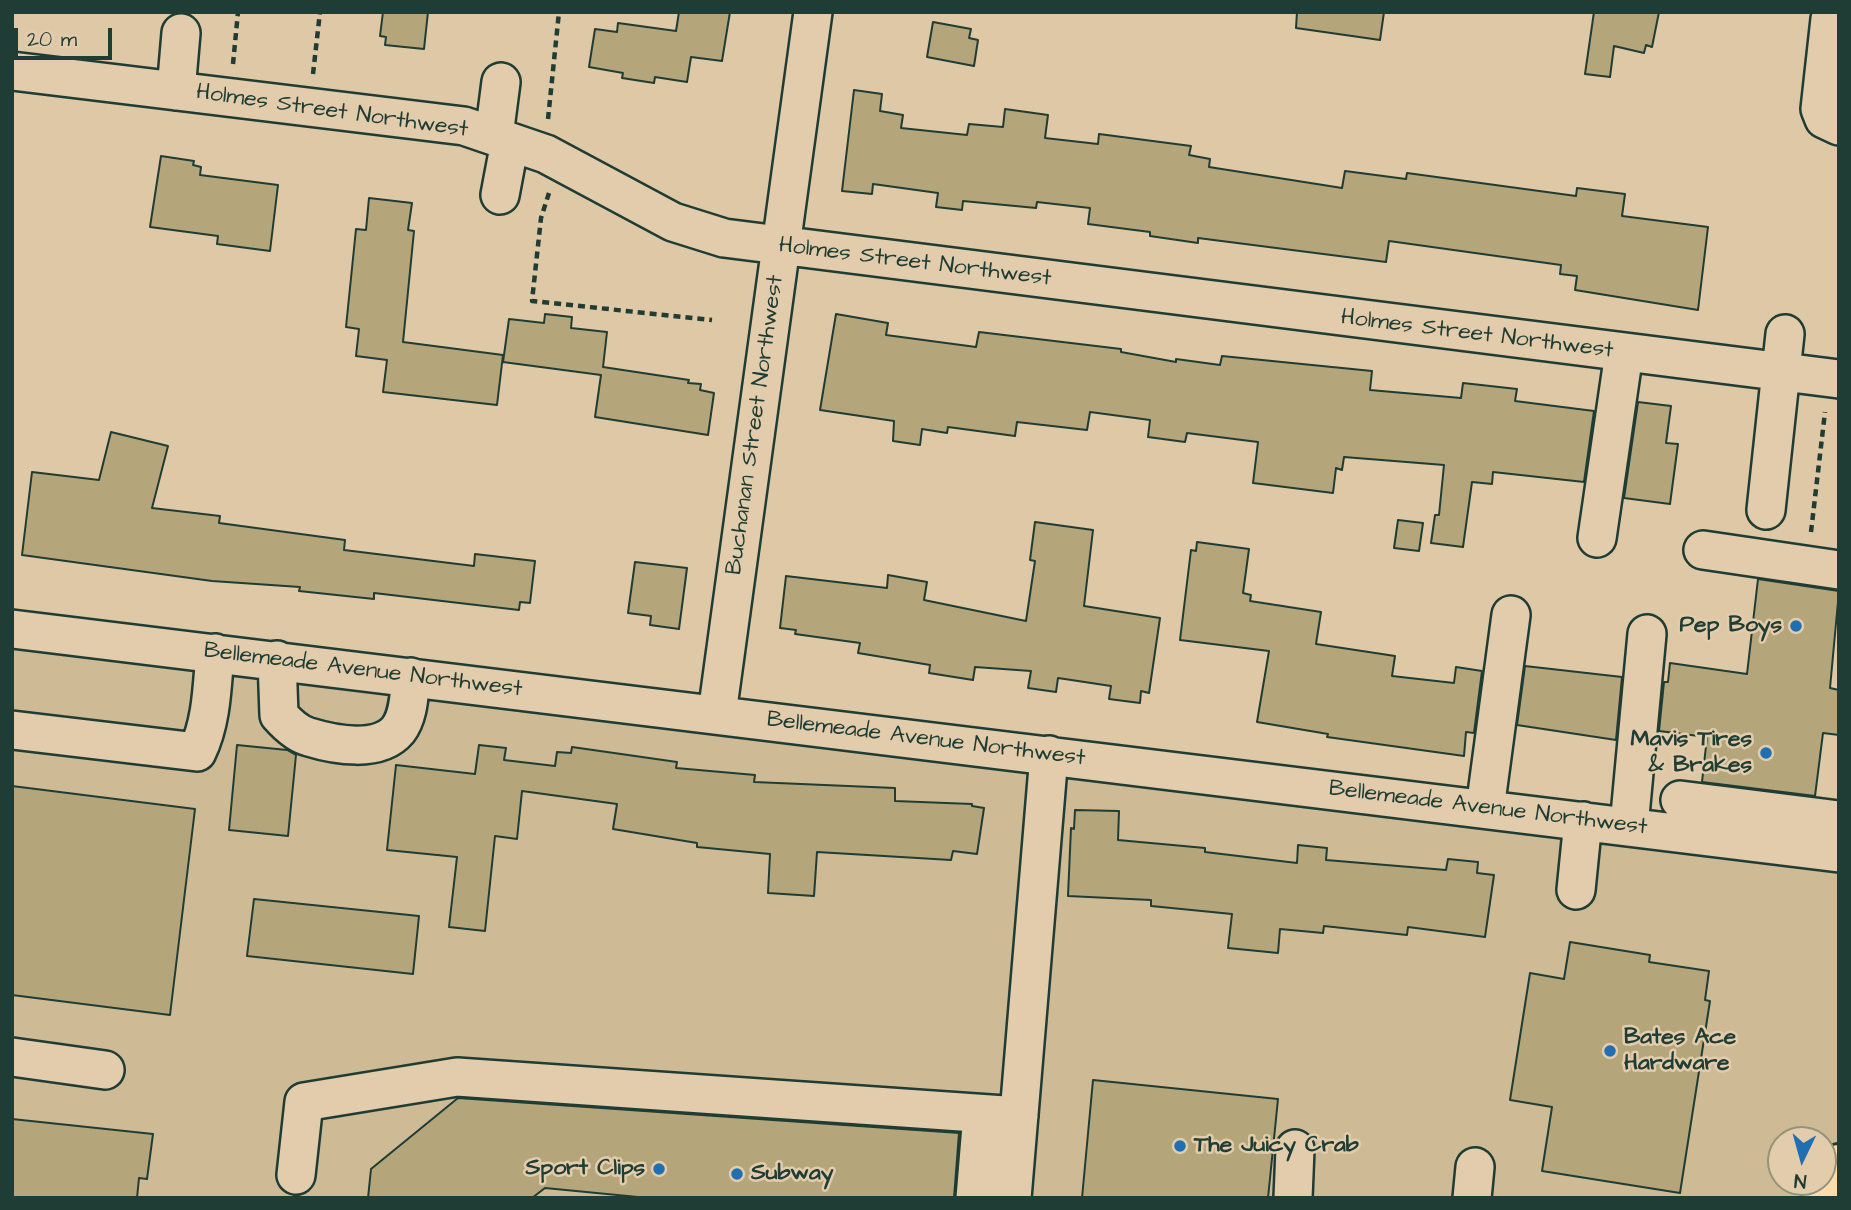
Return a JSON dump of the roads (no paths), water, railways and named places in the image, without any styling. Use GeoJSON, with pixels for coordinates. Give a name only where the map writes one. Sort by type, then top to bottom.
{"type":"FeatureCollection","features":[{"type":"Feature","properties":{"kind":"street","name":"Buchanan Street Northwest"},"geometry":{"type":"LineString","coordinates":[[717,714],[813,12]]}},
{"type":"Feature","properties":{"kind":"street"},"geometry":{"type":"LineString","coordinates":[[1837,12],[1830,19],[1820,109],[1824,119],[1839,125]]}},
{"type":"Feature","properties":{"kind":"street"},"geometry":{"type":"LineString","coordinates":[[176,91],[181,33]]}},
{"type":"Feature","properties":{"kind":"street","name":"Holmes Street Northwest"},"geometry":{"type":"LineString","coordinates":[[12,71],[464,126],[546,154],[673,222],[724,238],[1780,373],[1833,390]]}},
{"type":"Feature","properties":{"kind":"street"},"geometry":{"type":"LineString","coordinates":[[500,195],[501,82]]}},
{"type":"Feature","properties":{"kind":"street"},"geometry":{"type":"LineString","coordinates":[[1766,510],[1785,334]]}},
{"type":"Feature","properties":{"kind":"street"},"geometry":{"type":"LineString","coordinates":[[1597,538],[1624,354]]}},
{"type":"Feature","properties":{"kind":"street"},"geometry":{"type":"LineString","coordinates":[[1703,550],[1839,570]]}},
{"type":"Feature","properties":{"kind":"street"},"geometry":{"type":"LineString","coordinates":[[1485,809],[1511,615]]}},
{"type":"Feature","properties":{"kind":"street","name":"Bellemeade Avenue Northwest"},"geometry":{"type":"LineString","coordinates":[[12,629],[1839,853]]}},
{"type":"Feature","properties":{"kind":"street"},"geometry":{"type":"LineString","coordinates":[[1629,826],[1647,634]]}},
{"type":"Feature","properties":{"kind":"street"},"geometry":{"type":"LineString","coordinates":[[12,730],[197,752],[209,711],[215,653]]}},
{"type":"Feature","properties":{"kind":"street"},"geometry":{"type":"LineString","coordinates":[[276,660],[279,715],[308,737],[364,745],[384,741],[398,730],[409,700],[411,677]]}},
{"type":"Feature","properties":{"kind":"street"},"geometry":{"type":"LineString","coordinates":[[1012,1198],[1049,755]]}},
{"type":"Feature","properties":{"kind":"street"},"geometry":{"type":"LineString","coordinates":[[1680,800],[1839,820]]}},
{"type":"Feature","properties":{"kind":"street"},"geometry":{"type":"LineString","coordinates":[[1576,890],[1583,821]]}},
{"type":"Feature","properties":{"kind":"street"},"geometry":{"type":"LineString","coordinates":[[12,1057],[105,1070]]}},
{"type":"Feature","properties":{"kind":"street"},"geometry":{"type":"LineString","coordinates":[[296,1175],[304,1102],[457,1077],[1019,1116]]}},
{"type":"Feature","properties":{"kind":"street"},"geometry":{"type":"LineString","coordinates":[[975,1198],[982,1114]]}},
{"type":"Feature","properties":{"kind":"street"},"geometry":{"type":"LineString","coordinates":[[1293,1198],[1295,1149]]}},
{"type":"Feature","properties":{"kind":"place","name":"Pep Boys"},"geometry":{"type":"Point","coordinates":[1796,626]}},
{"type":"Feature","properties":{"kind":"place","name":"Mavis Tires & Brakes"},"geometry":{"type":"Point","coordinates":[1766,753]}},
{"type":"Feature","properties":{"kind":"place","name":"Bates Ace Hardware"},"geometry":{"type":"Point","coordinates":[1610,1051]}},
{"type":"Feature","properties":{"kind":"place","name":"The Juicy Crab"},"geometry":{"type":"Point","coordinates":[1180,1146]}},
{"type":"Feature","properties":{"kind":"place","name":"Sport Clips"},"geometry":{"type":"Point","coordinates":[659,1169]}},
{"type":"Feature","properties":{"kind":"place","name":"Subway"},"geometry":{"type":"Point","coordinates":[737,1174]}}]}
